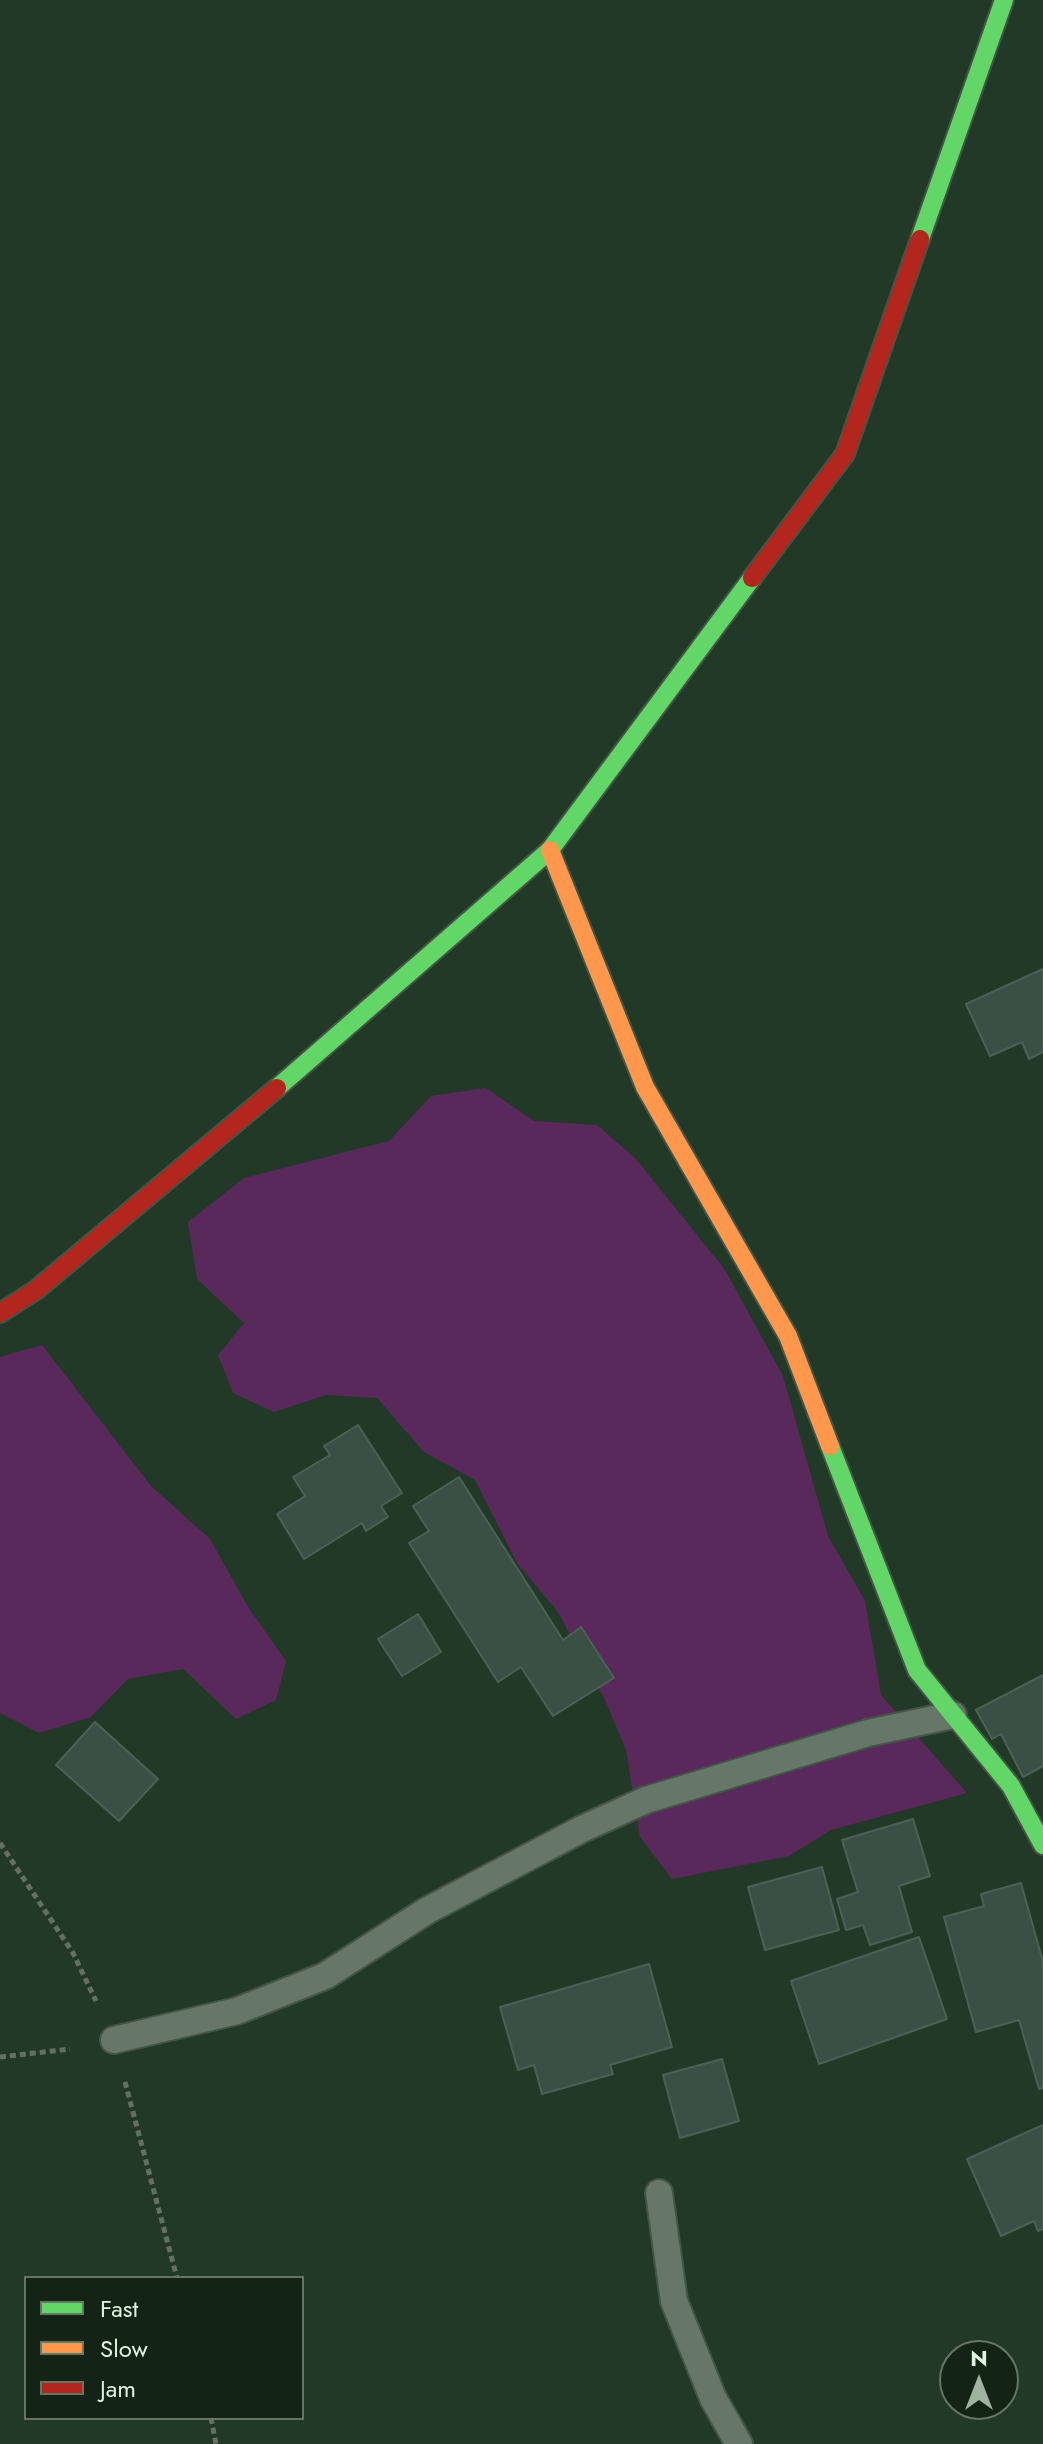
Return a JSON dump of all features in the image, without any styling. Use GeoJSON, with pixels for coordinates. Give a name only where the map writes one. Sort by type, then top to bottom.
{"type":"FeatureCollection","features":[{"type":"Feature","properties":{"kind":"street"},"geometry":{"type":"LineString","coordinates":[[0,1313],[36,1290],[227,1132],[550,850],[845,454],[1004,0]]}},
{"type":"Feature","properties":{"kind":"street"},"geometry":{"type":"LineString","coordinates":[[550,850],[645,1087],[788,1336],[917,1670],[1011,1786],[1043,1845]]}},
{"type":"Feature","properties":{"kind":"lane"},"geometry":{"type":"LineString","coordinates":[[114,2040],[237,2011],[325,1976],[428,1910],[582,1829],[646,1800],[868,1733],[953,1715]]}},
{"type":"Feature","properties":{"kind":"lane"},"geometry":{"type":"LineString","coordinates":[[659,2193],[674,2301],[713,2398],[739,2444]]}},
{"type":"Feature","properties":{"kind":"path"},"geometry":{"type":"LineString","coordinates":[[0,2057],[46,2055],[114,2040]]}},
{"type":"Feature","properties":{"kind":"path"},"geometry":{"type":"LineString","coordinates":[[211,2420],[216,2444]]}},
{"type":"Feature","properties":{"kind":"shaded area"},"geometry":{"type":"Polygon","coordinates":[[[486,1088],[534,1121],[597,1125],[636,1159],[725,1270],[783,1376],[828,1536],[865,1601],[881,1695],[967,1793],[831,1830],[789,1856],[672,1879],[640,1837],[626,1750],[605,1700],[558,1612],[517,1563],[475,1480],[424,1452],[377,1398],[326,1395],[274,1412],[233,1393],[218,1355],[244,1323],[197,1279],[188,1222],[244,1178],[389,1141],[431,1096],[486,1088]]]}},
{"type":"Feature","properties":{"kind":"shaded area"},"geometry":{"type":"Polygon","coordinates":[[[42,1345],[151,1486],[210,1539],[248,1607],[286,1661],[276,1700],[236,1719],[183,1669],[128,1679],[91,1717],[39,1733],[0,1713],[0,1357],[42,1345]]]}},
{"type":"Feature","properties":{"kind":"building"},"geometry":{"type":"Polygon","coordinates":[[[1043,969],[1043,1052],[1029,1059],[1022,1042],[990,1056],[966,1004],[1043,969]]]}},
{"type":"Feature","properties":{"kind":"building"},"geometry":{"type":"Polygon","coordinates":[[[358,1425],[402,1493],[381,1506],[388,1517],[366,1531],[362,1523],[304,1559],[277,1514],[305,1496],[293,1477],[330,1455],[324,1446],[358,1425]]]}},
{"type":"Feature","properties":{"kind":"building"},"geometry":{"type":"Polygon","coordinates":[[[459,1477],[563,1640],[581,1627],[614,1678],[553,1716],[521,1667],[498,1682],[409,1543],[429,1531],[413,1506],[459,1477]]]}},
{"type":"Feature","properties":{"kind":"building"},"geometry":{"type":"Polygon","coordinates":[[[418,1614],[441,1652],[402,1676],[378,1639],[418,1614]]]}},
{"type":"Feature","properties":{"kind":"building"},"geometry":{"type":"Polygon","coordinates":[[[1043,1675],[1043,1766],[1023,1777],[1001,1734],[992,1739],[976,1710],[1043,1675]]]}},
{"type":"Feature","properties":{"kind":"building"},"geometry":{"type":"Polygon","coordinates":[[[95,1722],[158,1779],[119,1821],[56,1765],[95,1722]]]}},
{"type":"Feature","properties":{"kind":"building"},"geometry":{"type":"Polygon","coordinates":[[[913,1819],[930,1876],[899,1886],[912,1932],[870,1945],[863,1925],[846,1930],[837,1899],[858,1892],[842,1840],[913,1819]]]}},
{"type":"Feature","properties":{"kind":"building"},"geometry":{"type":"Polygon","coordinates":[[[822,1867],[839,1930],[765,1950],[748,1887],[822,1867]]]}},
{"type":"Feature","properties":{"kind":"building"},"geometry":{"type":"Polygon","coordinates":[[[1021,1883],[1043,1962],[1043,2088],[1039,2089],[1019,2020],[976,2032],[944,1917],[984,1906],[981,1894],[1021,1883]]]}},
{"type":"Feature","properties":{"kind":"building"},"geometry":{"type":"Polygon","coordinates":[[[919,1937],[947,2019],[819,2064],[791,1981],[919,1937]]]}},
{"type":"Feature","properties":{"kind":"building"},"geometry":{"type":"Polygon","coordinates":[[[649,1964],[672,2047],[610,2065],[613,2074],[542,2094],[534,2065],[518,2070],[500,2007],[649,1964]]]}},
{"type":"Feature","properties":{"kind":"building"},"geometry":{"type":"Polygon","coordinates":[[[722,2059],[739,2121],[680,2138],[663,2075],[722,2059]]]}},
{"type":"Feature","properties":{"kind":"building"},"geometry":{"type":"Polygon","coordinates":[[[1043,2125],[1043,2229],[1038,2231],[1034,2221],[1001,2236],[967,2159],[1043,2125]]]}},
{"type":"Feature","properties":{"kind":"traffic: fast"},"geometry":{"type":"LineString","coordinates":[[920,239],[1004,0]]}},
{"type":"Feature","properties":{"kind":"traffic: fast"},"geometry":{"type":"LineString","coordinates":[[277,1088],[550,850],[752,578]]}},
{"type":"Feature","properties":{"kind":"traffic: fast"},"geometry":{"type":"LineString","coordinates":[[830,1446],[917,1670],[1011,1786],[1043,1845]]}},
{"type":"Feature","properties":{"kind":"traffic: slow"},"geometry":{"type":"LineString","coordinates":[[550,850],[645,1087],[788,1336],[830,1446]]}},
{"type":"Feature","properties":{"kind":"traffic: jam"},"geometry":{"type":"LineString","coordinates":[[752,578],[845,454],[920,239]]}},
{"type":"Feature","properties":{"kind":"traffic: jam"},"geometry":{"type":"LineString","coordinates":[[0,1313],[36,1290],[277,1088]]}}]}
